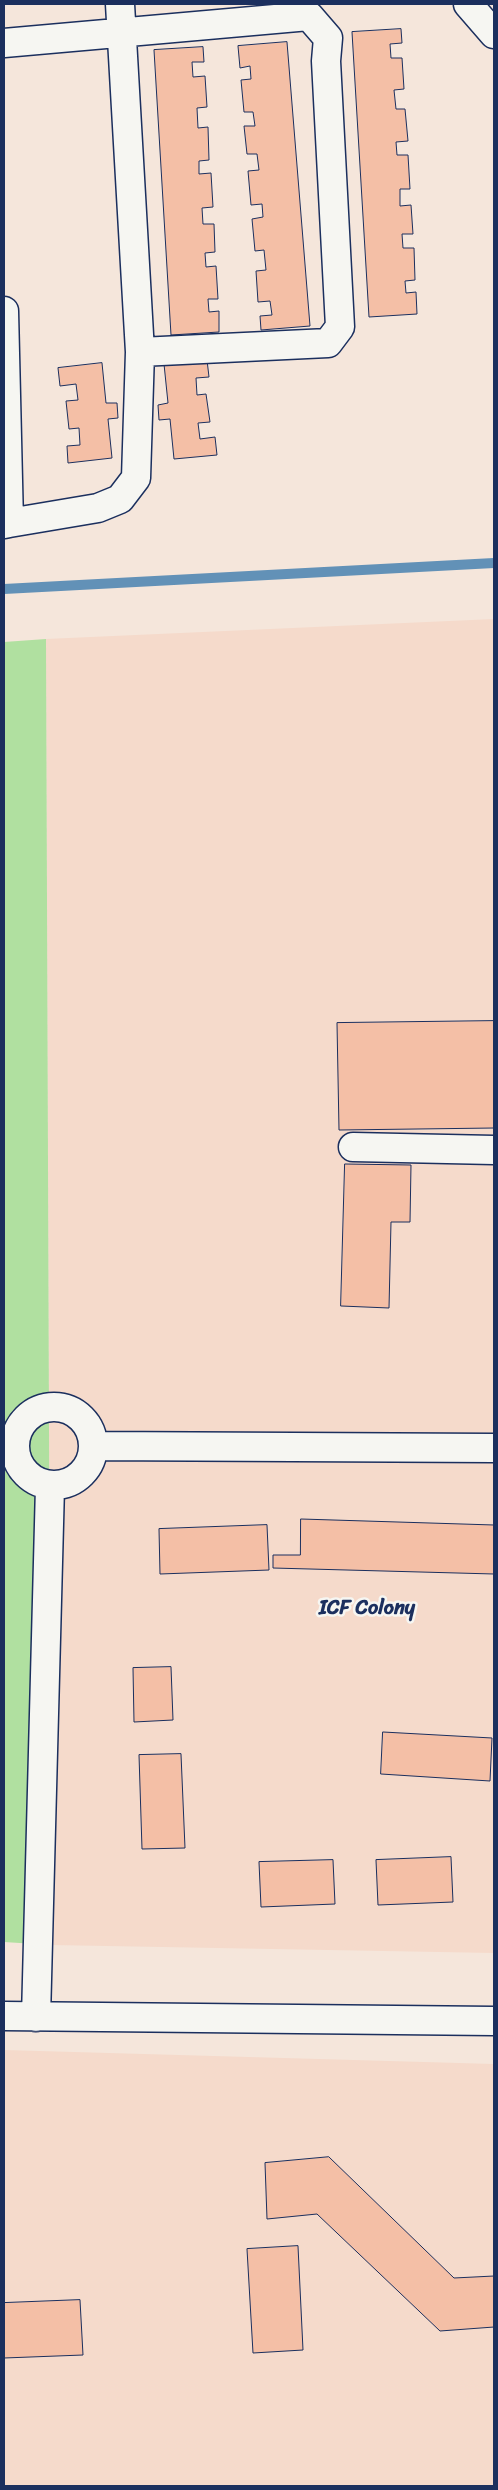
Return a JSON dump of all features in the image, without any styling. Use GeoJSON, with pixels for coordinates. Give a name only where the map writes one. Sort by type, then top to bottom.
{"type":"FeatureCollection","features":[{"type":"Feature","properties":{"kind":"street"},"geometry":{"type":"LineString","coordinates":[[4,311],[6,523],[98,508],[120,499],[136,478],[140,352],[120,4]]}},
{"type":"Feature","properties":{"kind":"street"},"geometry":{"type":"LineString","coordinates":[[468,4],[494,34]]}},
{"type":"Feature","properties":{"kind":"street"},"geometry":{"type":"LineString","coordinates":[[4,43],[309,16],[328,38],[326,61],[340,327],[328,343],[140,352]]}},
{"type":"Feature","properties":{"kind":"street"},"geometry":{"type":"LineString","coordinates":[[353,1148],[494,1150]]}},
{"type":"Feature","properties":{"kind":"street"},"geometry":{"type":"LineString","coordinates":[[50,1407],[75,1413],[85,1422],[91,1433],[93,1446],[85,1471],[75,1480],[50,1486],[37,1482],[27,1475],[19,1465],[15,1452],[15,1439],[27,1417],[38,1410],[50,1407]]}},
{"type":"Feature","properties":{"kind":"street"},"geometry":{"type":"LineString","coordinates":[[93,1446],[494,1448]]}},
{"type":"Feature","properties":{"kind":"street"},"geometry":{"type":"LineString","coordinates":[[36,2016],[50,1486]]}},
{"type":"Feature","properties":{"kind":"street"},"geometry":{"type":"LineString","coordinates":[[4,2016],[494,2021]]}},
{"type":"Feature","properties":{"kind":"shaded area"},"geometry":{"type":"Polygon","coordinates":[[[494,619],[494,1953],[51,1945],[46,639],[494,619]]]}},
{"type":"Feature","properties":{"kind":"shaded area"},"geometry":{"type":"Polygon","coordinates":[[[4,2050],[494,2064],[494,2486],[4,2486],[4,2050]]]}},
{"type":"Feature","properties":{"kind":"green space"},"geometry":{"type":"Polygon","coordinates":[[[46,639],[51,1945],[4,1942],[4,642],[46,639]]]}},
{"type":"Feature","properties":{"kind":"building"},"geometry":{"type":"Polygon","coordinates":[[[401,29],[402,43],[390,44],[391,58],[402,58],[404,89],[394,90],[396,109],[405,109],[408,141],[396,142],[397,155],[408,155],[410,189],[400,189],[400,206],[411,205],[413,234],[402,234],[403,248],[414,248],[415,280],[405,281],[406,293],[416,292],[417,314],[369,317],[352,32],[401,29]]]}},
{"type":"Feature","properties":{"kind":"building"},"geometry":{"type":"Polygon","coordinates":[[[287,42],[310,326],[261,330],[260,316],[272,315],[270,301],[258,302],[256,271],[266,270],[264,250],[255,251],[252,219],[263,217],[262,204],[251,205],[248,171],[259,170],[257,154],[247,154],[244,126],[255,126],[253,112],[244,112],[241,80],[251,79],[250,66],[240,68],[238,46],[287,42]]]}},
{"type":"Feature","properties":{"kind":"building"},"geometry":{"type":"Polygon","coordinates":[[[203,47],[204,62],[192,62],[193,77],[205,76],[207,107],[197,108],[198,128],[208,127],[209,160],[199,161],[199,174],[211,173],[213,207],[202,208],[203,224],[214,224],[215,252],[205,253],[206,267],[216,266],[218,299],[208,299],[209,312],[219,311],[219,332],[171,335],[154,50],[203,47]]]}},
{"type":"Feature","properties":{"kind":"building"},"geometry":{"type":"Polygon","coordinates":[[[207,360],[209,377],[196,378],[197,395],[206,394],[210,422],[198,423],[200,439],[215,437],[217,455],[174,459],[170,419],[159,420],[158,405],[168,403],[164,364],[207,360]]]}},
{"type":"Feature","properties":{"kind":"building"},"geometry":{"type":"Polygon","coordinates":[[[102,363],[106,403],[117,403],[118,418],[108,419],[112,458],[68,463],[67,446],[80,445],[79,428],[69,429],[66,401],[78,400],[76,384],[60,386],[58,368],[102,363]]]}},
{"type":"Feature","properties":{"kind":"building"},"geometry":{"type":"Polygon","coordinates":[[[494,1021],[494,1128],[339,1130],[337,1023],[494,1021]]]}},
{"type":"Feature","properties":{"kind":"building"},"geometry":{"type":"Polygon","coordinates":[[[345,1164],[411,1165],[410,1222],[391,1222],[389,1308],[341,1306],[345,1164]]]}},
{"type":"Feature","properties":{"kind":"building"},"geometry":{"type":"Polygon","coordinates":[[[301,1519],[494,1525],[494,1574],[273,1568],[273,1555],[300,1555],[301,1519]]]}},
{"type":"Feature","properties":{"kind":"building"},"geometry":{"type":"Polygon","coordinates":[[[267,1525],[269,1570],[160,1574],[159,1529],[267,1525]]]}},
{"type":"Feature","properties":{"kind":"building"},"geometry":{"type":"Polygon","coordinates":[[[171,1667],[173,1720],[134,1722],[133,1668],[171,1667]]]}},
{"type":"Feature","properties":{"kind":"building"},"geometry":{"type":"Polygon","coordinates":[[[383,1732],[492,1738],[490,1781],[381,1774],[383,1732]]]}},
{"type":"Feature","properties":{"kind":"building"},"geometry":{"type":"Polygon","coordinates":[[[181,1754],[185,1848],[142,1849],[139,1755],[181,1754]]]}},
{"type":"Feature","properties":{"kind":"building"},"geometry":{"type":"Polygon","coordinates":[[[451,1857],[453,1902],[378,1905],[376,1860],[451,1857]]]}},
{"type":"Feature","properties":{"kind":"building"},"geometry":{"type":"Polygon","coordinates":[[[333,1860],[335,1904],[261,1907],[259,1862],[333,1860]]]}},
{"type":"Feature","properties":{"kind":"building"},"geometry":{"type":"Polygon","coordinates":[[[329,2157],[454,2278],[494,2276],[494,2327],[440,2331],[317,2214],[267,2219],[265,2163],[329,2157]]]}},
{"type":"Feature","properties":{"kind":"building"},"geometry":{"type":"Polygon","coordinates":[[[298,2246],[303,2350],[253,2353],[247,2249],[298,2246]]]}},
{"type":"Feature","properties":{"kind":"building"},"geometry":{"type":"Polygon","coordinates":[[[80,2300],[83,2355],[4,2358],[4,2303],[80,2300]]]}},
{"type":"Feature","properties":{"kind":"waterway"},"geometry":{"type":"LineString","coordinates":[[4,589],[494,563]]}},
{"type":"Feature","properties":{"kind":"district","name":"ICF Colony"},"geometry":{"type":"Point","coordinates":[367,1609]}}]}
